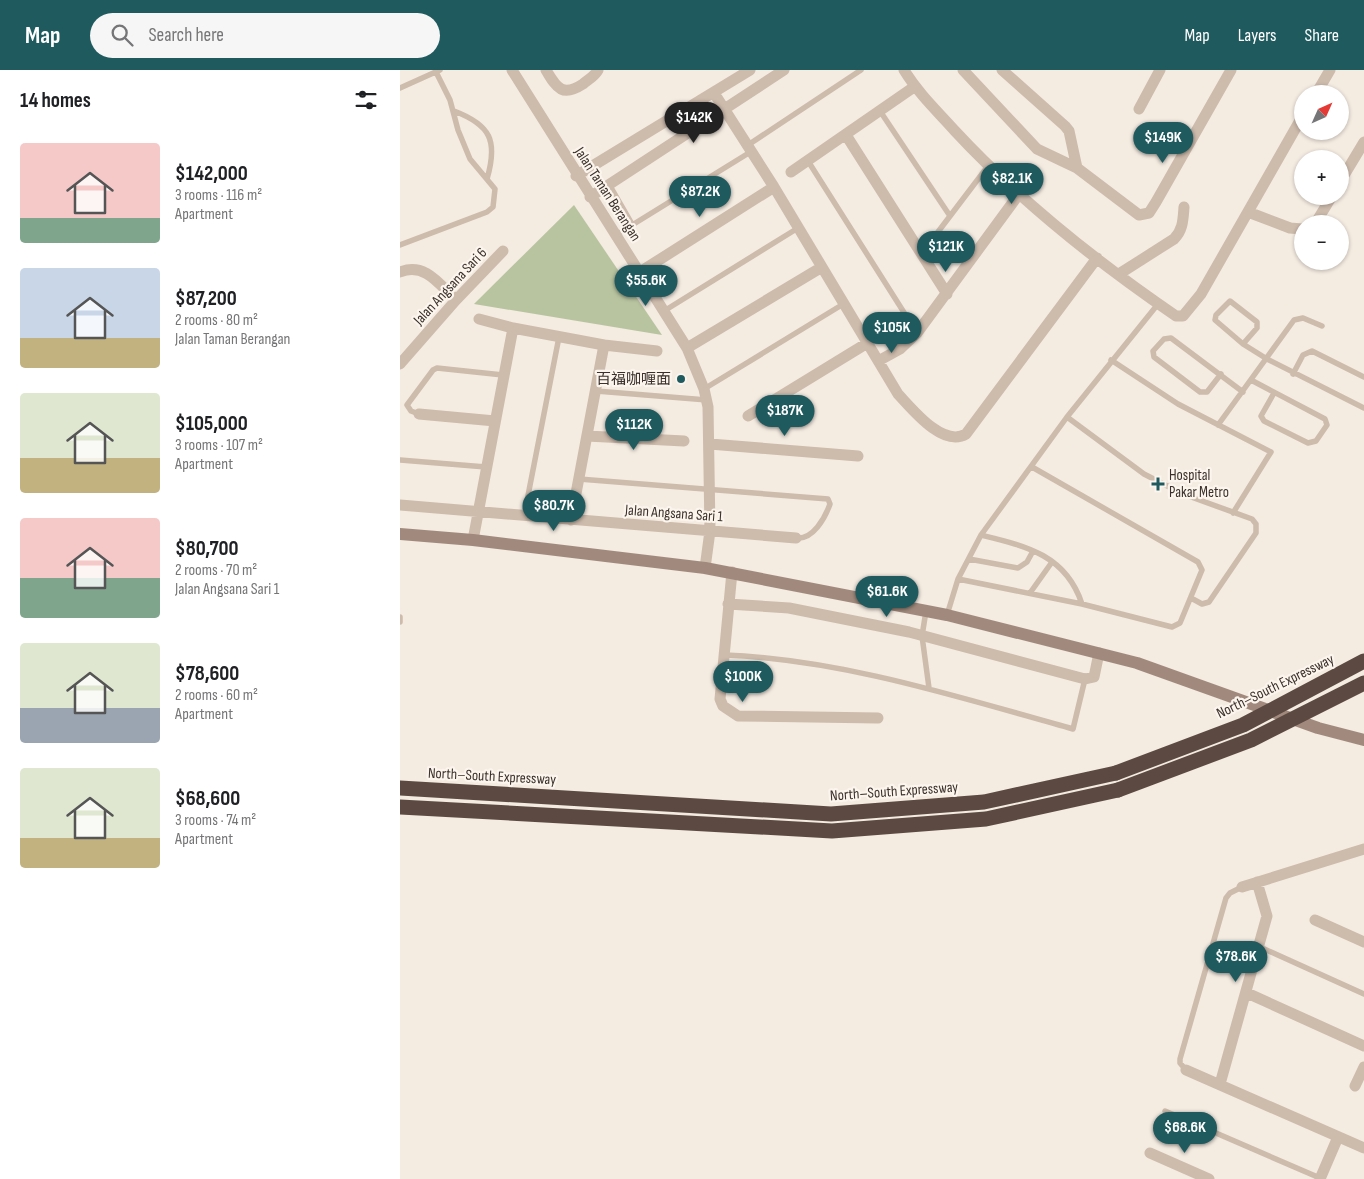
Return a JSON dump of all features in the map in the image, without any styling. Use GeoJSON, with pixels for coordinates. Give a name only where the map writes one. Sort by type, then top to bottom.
{"type":"FeatureCollection","features":[{"type":"Feature","properties":{"kind":"highway","name":"North–South Expressway"},"geometry":{"type":"LineString","coordinates":[[400,788],[831,814],[984,802],[1116,773],[1243,725],[1364,661]]}},
{"type":"Feature","properties":{"kind":"highway"},"geometry":{"type":"LineString","coordinates":[[400,808],[832,831],[986,819],[1118,790],[1251,740],[1364,683]]}},
{"type":"Feature","properties":{"kind":"main road"},"geometry":{"type":"LineString","coordinates":[[400,534],[473,540],[732,572],[946,615],[1099,653],[1175,675],[1318,728],[1364,740]]}},
{"type":"Feature","properties":{"kind":"street","name":"Jalan Taman Berangan"},"geometry":{"type":"LineString","coordinates":[[512,70],[576,176],[640,272],[687,348],[705,394],[710,444],[710,531],[705,568]]}},
{"type":"Feature","properties":{"kind":"street"},"geometry":{"type":"LineString","coordinates":[[546,70],[558,87],[566,91],[573,90],[595,76],[598,70]]}},
{"type":"Feature","properties":{"kind":"street"},"geometry":{"type":"LineString","coordinates":[[576,176],[750,70]]}},
{"type":"Feature","properties":{"kind":"street"},"geometry":{"type":"LineString","coordinates":[[590,197],[784,70]]}},
{"type":"Feature","properties":{"kind":"street"},"geometry":{"type":"LineString","coordinates":[[904,70],[914,87],[988,166],[1019,194],[1098,258],[1176,316],[1183,316],[1189,311],[1294,131]]}},
{"type":"Feature","properties":{"kind":"street"},"geometry":{"type":"LineString","coordinates":[[963,70],[1037,149],[1076,168],[1139,215],[1149,213],[1230,70]]}},
{"type":"Feature","properties":{"kind":"street"},"geometry":{"type":"LineString","coordinates":[[1002,70],[1069,131],[1076,168]]}},
{"type":"Feature","properties":{"kind":"street"},"geometry":{"type":"LineString","coordinates":[[1139,109],[1160,70]]}},
{"type":"Feature","properties":{"kind":"street"},"geometry":{"type":"LineString","coordinates":[[1321,85],[1330,70]]}},
{"type":"Feature","properties":{"kind":"street"},"geometry":{"type":"LineString","coordinates":[[791,172],[914,87]]}},
{"type":"Feature","properties":{"kind":"street"},"geometry":{"type":"LineString","coordinates":[[714,92],[880,360],[898,394],[917,416],[950,437],[959,438],[966,434],[1098,258]]}},
{"type":"Feature","properties":{"kind":"street"},"geometry":{"type":"LineString","coordinates":[[846,135],[947,294]]}},
{"type":"Feature","properties":{"kind":"street"},"geometry":{"type":"LineString","coordinates":[[1349,167],[1364,142]]}},
{"type":"Feature","properties":{"kind":"street"},"geometry":{"type":"LineString","coordinates":[[640,272],[774,187]]}},
{"type":"Feature","properties":{"kind":"street"},"geometry":{"type":"LineString","coordinates":[[880,360],[900,349],[917,333],[1019,194]]}},
{"type":"Feature","properties":{"kind":"street"},"geometry":{"type":"LineString","coordinates":[[1119,274],[1174,239],[1180,233],[1183,226],[1184,207]]}},
{"type":"Feature","properties":{"kind":"street"},"geometry":{"type":"LineString","coordinates":[[1248,212],[1294,228]]}},
{"type":"Feature","properties":{"kind":"street","name":"Jalan Angsana Sari 6"},"geometry":{"type":"LineString","coordinates":[[400,364],[456,300],[503,251]]}},
{"type":"Feature","properties":{"kind":"street"},"geometry":{"type":"LineString","coordinates":[[687,348],[822,267]]}},
{"type":"Feature","properties":{"kind":"street"},"geometry":{"type":"LineString","coordinates":[[400,272],[411,268],[426,273],[456,300]]}},
{"type":"Feature","properties":{"kind":"street"},"geometry":{"type":"LineString","coordinates":[[479,319],[513,328],[604,345],[657,351]]}},
{"type":"Feature","properties":{"kind":"street"},"geometry":{"type":"LineString","coordinates":[[473,540],[513,328]]}},
{"type":"Feature","properties":{"kind":"street"},"geometry":{"type":"LineString","coordinates":[[748,416],[869,342]]}},
{"type":"Feature","properties":{"kind":"street"},"geometry":{"type":"LineString","coordinates":[[571,520],[604,345]]}},
{"type":"Feature","properties":{"kind":"street"},"geometry":{"type":"LineString","coordinates":[[418,414],[495,421]]}},
{"type":"Feature","properties":{"kind":"street"},"geometry":{"type":"LineString","coordinates":[[587,436],[684,441]]}},
{"type":"Feature","properties":{"kind":"street"},"geometry":{"type":"LineString","coordinates":[[710,444],[858,456]]}},
{"type":"Feature","properties":{"kind":"street","name":"Jalan Angsana Sari 1"},"geometry":{"type":"LineString","coordinates":[[400,505],[796,538]]}},
{"type":"Feature","properties":{"kind":"street"},"geometry":{"type":"LineString","coordinates":[[732,572],[720,699],[723,706],[738,716],[878,718]]}},
{"type":"Feature","properties":{"kind":"street"},"geometry":{"type":"LineString","coordinates":[[728,604],[788,608],[922,636],[1085,680],[1094,677],[1099,653]]}},
{"type":"Feature","properties":{"kind":"street"},"geometry":{"type":"LineString","coordinates":[[1242,887],[1364,849]]}},
{"type":"Feature","properties":{"kind":"street"},"geometry":{"type":"LineString","coordinates":[[1220,1084],[1260,947],[1267,916],[1257,882]]}},
{"type":"Feature","properties":{"kind":"street"},"geometry":{"type":"LineString","coordinates":[[1315,920],[1364,942]]}},
{"type":"Feature","properties":{"kind":"street"},"geometry":{"type":"LineString","coordinates":[[1247,993],[1364,1046]]}},
{"type":"Feature","properties":{"kind":"street"},"geometry":{"type":"LineString","coordinates":[[1355,1086],[1364,1067]]}},
{"type":"Feature","properties":{"kind":"street"},"geometry":{"type":"LineString","coordinates":[[1186,1070],[1364,1148]]}},
{"type":"Feature","properties":{"kind":"street"},"geometry":{"type":"LineString","coordinates":[[1320,1179],[1338,1137]]}},
{"type":"Feature","properties":{"kind":"street"},"geometry":{"type":"LineString","coordinates":[[1150,1153],[1186,1174],[1209,1179]]}},
{"type":"Feature","properties":{"kind":"lane"},"geometry":{"type":"LineString","coordinates":[[616,235],[750,148],[861,70]]}},
{"type":"Feature","properties":{"kind":"lane"},"geometry":{"type":"LineString","coordinates":[[400,88],[438,71],[470,160],[495,189],[493,207],[487,212],[400,245]]}},
{"type":"Feature","properties":{"kind":"lane"},"geometry":{"type":"LineString","coordinates":[[880,111],[950,216]]}},
{"type":"Feature","properties":{"kind":"lane"},"geometry":{"type":"LineString","coordinates":[[454,112],[474,120],[486,130],[493,149],[487,179]]}},
{"type":"Feature","properties":{"kind":"lane"},"geometry":{"type":"LineString","coordinates":[[808,160],[917,333]]}},
{"type":"Feature","properties":{"kind":"lane"},"geometry":{"type":"LineString","coordinates":[[922,253],[988,166]]}},
{"type":"Feature","properties":{"kind":"lane"},"geometry":{"type":"LineString","coordinates":[[609,184],[632,224]]}},
{"type":"Feature","properties":{"kind":"lane"},"geometry":{"type":"LineString","coordinates":[[664,311],[798,228]]}},
{"type":"Feature","properties":{"kind":"lane"},"geometry":{"type":"LineString","coordinates":[[1243,344],[1257,328],[1257,322],[1230,301],[1216,315],[1215,320],[1243,344],[1293,374],[1364,408]]}},
{"type":"Feature","properties":{"kind":"lane"},"geometry":{"type":"LineString","coordinates":[[596,391],[705,394],[845,303]]}},
{"type":"Feature","properties":{"kind":"lane"},"geometry":{"type":"LineString","coordinates":[[946,615],[958,579],[981,535],[1067,417],[1158,304]]}},
{"type":"Feature","properties":{"kind":"lane"},"geometry":{"type":"LineString","coordinates":[[1218,425],[1297,318],[1303,318],[1322,326]]}},
{"type":"Feature","properties":{"kind":"lane"},"geometry":{"type":"LineString","coordinates":[[524,516],[559,336]]}},
{"type":"Feature","properties":{"kind":"lane"},"geometry":{"type":"LineString","coordinates":[[1220,374],[1206,392],[1200,392],[1154,358],[1153,351],[1164,338],[1171,338],[1220,374],[1243,392]]}},
{"type":"Feature","properties":{"kind":"lane"},"geometry":{"type":"LineString","coordinates":[[1293,374],[1303,355],[1312,351],[1364,377]]}},
{"type":"Feature","properties":{"kind":"lane"},"geometry":{"type":"LineString","coordinates":[[1111,360],[1178,404],[1272,452],[1233,513]]}},
{"type":"Feature","properties":{"kind":"lane"},"geometry":{"type":"LineString","coordinates":[[418,414],[411,411],[407,405],[433,370],[437,368],[503,375]]}},
{"type":"Feature","properties":{"kind":"lane"},"geometry":{"type":"LineString","coordinates":[[1251,380],[1327,421],[1316,441],[1308,444],[1264,421],[1261,416],[1274,393]]}},
{"type":"Feature","properties":{"kind":"lane"},"geometry":{"type":"LineString","coordinates":[[1067,417],[1144,474],[1183,494],[1252,519],[1256,524],[1256,533],[1209,602],[1202,604],[1191,598]]}},
{"type":"Feature","properties":{"kind":"lane"},"geometry":{"type":"LineString","coordinates":[[400,460],[486,467]]}},
{"type":"Feature","properties":{"kind":"lane"},"geometry":{"type":"LineString","coordinates":[[958,579],[1082,604],[1172,627],[1180,623],[1202,570],[1198,562],[1032,467]]}},
{"type":"Feature","properties":{"kind":"lane"},"geometry":{"type":"LineString","coordinates":[[578,478],[828,499],[830,504],[827,512],[813,531],[805,538],[796,538]]}},
{"type":"Feature","properties":{"kind":"lane"},"geometry":{"type":"LineString","coordinates":[[981,535],[1033,551],[1052,562],[1071,579],[1082,604]]}},
{"type":"Feature","properties":{"kind":"lane"},"geometry":{"type":"LineString","coordinates":[[969,559],[1018,568],[1027,562],[1033,551]]}},
{"type":"Feature","properties":{"kind":"lane"},"geometry":{"type":"LineString","coordinates":[[1030,593],[1052,562]]}},
{"type":"Feature","properties":{"kind":"lane"},"geometry":{"type":"LineString","coordinates":[[926,611],[922,636],[929,688]]}},
{"type":"Feature","properties":{"kind":"lane"},"geometry":{"type":"LineString","coordinates":[[400,617],[400,622]]}},
{"type":"Feature","properties":{"kind":"lane"},"geometry":{"type":"LineString","coordinates":[[724,654],[775,657],[803,661],[929,688],[1073,728],[1085,680]]}},
{"type":"Feature","properties":{"kind":"lane"},"geometry":{"type":"LineString","coordinates":[[1186,1070],[1180,1063],[1180,1058],[1226,898],[1230,893],[1242,887]]}},
{"type":"Feature","properties":{"kind":"lane"},"geometry":{"type":"LineString","coordinates":[[1260,947],[1364,994]]}},
{"type":"Feature","properties":{"kind":"lane"},"geometry":{"type":"LineString","coordinates":[[1166,1111],[1320,1179]]}},
{"type":"Feature","properties":{"kind":"green space"},"geometry":{"type":"Polygon","coordinates":[[[574,205],[662,335],[474,304],[574,205]]]}},
{"type":"Feature","properties":{"kind":"place","name":"百福咖喱面"},"geometry":{"type":"Point","coordinates":[681,379]}},
{"type":"Feature","properties":{"kind":"place","name":"Hospital Pakar Metro"},"geometry":{"type":"Point","coordinates":[1158,484]}}]}
